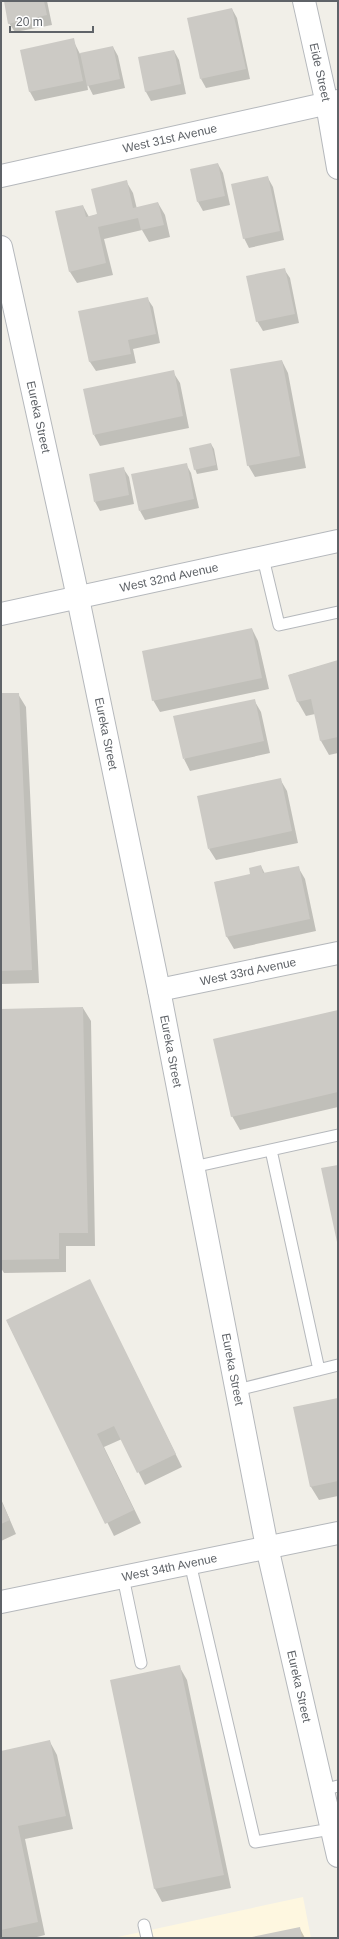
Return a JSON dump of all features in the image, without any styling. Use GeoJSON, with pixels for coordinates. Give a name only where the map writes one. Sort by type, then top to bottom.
{"type":"FeatureCollection","features":[{"type":"Feature","properties":{"kind":"street","name":"Eide Street"},"geometry":{"type":"LineString","coordinates":[[304,1],[332,103],[338,168]]}},
{"type":"Feature","properties":{"kind":"street","name":"West 31st Avenue"},"geometry":{"type":"LineString","coordinates":[[1,176],[332,103]]}},
{"type":"Feature","properties":{"kind":"street","name":"Eureka Street"},"geometry":{"type":"LineString","coordinates":[[1,247],[78,598],[159,990],[267,1547],[330,1788],[331,1829],[338,1856]]}},
{"type":"Feature","properties":{"kind":"street","name":"West 32nd Avenue"},"geometry":{"type":"LineString","coordinates":[[1,614],[338,541]]}},
{"type":"Feature","properties":{"kind":"street","name":"West 33rd Avenue"},"geometry":{"type":"LineString","coordinates":[[159,990],[338,953]]}},
{"type":"Feature","properties":{"kind":"street","name":"West 34th Avenue"},"geometry":{"type":"LineString","coordinates":[[1,1602],[338,1533]]}},
{"type":"Feature","properties":{"kind":"lane"},"geometry":{"type":"LineString","coordinates":[[263,558],[279,625],[338,612]]}},
{"type":"Feature","properties":{"kind":"lane"},"geometry":{"type":"LineString","coordinates":[[194,1167],[338,1135]]}},
{"type":"Feature","properties":{"kind":"lane"},"geometry":{"type":"LineString","coordinates":[[272,1150],[319,1370]]}},
{"type":"Feature","properties":{"kind":"lane"},"geometry":{"type":"LineString","coordinates":[[236,1390],[338,1365]]}},
{"type":"Feature","properties":{"kind":"lane"},"geometry":{"type":"LineString","coordinates":[[190,1563],[256,1842],[331,1829]]}},
{"type":"Feature","properties":{"kind":"lane"},"geometry":{"type":"LineString","coordinates":[[123,1578],[141,1663]]}},
{"type":"Feature","properties":{"kind":"lane"},"geometry":{"type":"LineString","coordinates":[[144,1925],[147,1938]]}},
{"type":"Feature","properties":{"kind":"shaded area"},"geometry":{"type":"Polygon","coordinates":[[[303,1897],[311,1938],[113,1938],[303,1897]]]}},
{"type":"Feature","properties":{"kind":"building"},"geometry":{"type":"Polygon","coordinates":[[[4,1],[44,1],[47,15],[8,24],[4,1]]]}},
{"type":"Feature","properties":{"kind":"building"},"geometry":{"type":"Polygon","coordinates":[[[232,8],[246,69],[200,79],[187,18],[232,8]]]}},
{"type":"Feature","properties":{"kind":"building"},"geometry":{"type":"Polygon","coordinates":[[[74,38],[83,81],[29,92],[20,50],[74,38]]]}},
{"type":"Feature","properties":{"kind":"building"},"geometry":{"type":"Polygon","coordinates":[[[113,46],[120,79],[87,86],[80,53],[113,46]]]}},
{"type":"Feature","properties":{"kind":"building"},"geometry":{"type":"Polygon","coordinates":[[[174,50],[181,84],[145,92],[138,57],[174,50]]]}},
{"type":"Feature","properties":{"kind":"building"},"geometry":{"type":"Polygon","coordinates":[[[218,163],[225,196],[197,202],[190,169],[218,163]]]}},
{"type":"Feature","properties":{"kind":"building"},"geometry":{"type":"Polygon","coordinates":[[[268,176],[280,231],[243,239],[231,184],[268,176]]]}},
{"type":"Feature","properties":{"kind":"building"},"geometry":{"type":"Polygon","coordinates":[[[127,180],[133,208],[158,202],[164,225],[141,230],[138,218],[98,227],[106,263],[69,272],[55,211],[83,205],[86,217],[97,214],[91,189],[127,180]]]}},
{"type":"Feature","properties":{"kind":"building"},"geometry":{"type":"Polygon","coordinates":[[[285,268],[295,314],[256,322],[246,276],[285,268]]]}},
{"type":"Feature","properties":{"kind":"building"},"geometry":{"type":"Polygon","coordinates":[[[148,297],[156,334],[128,340],[131,354],[89,362],[78,311],[148,297]]]}},
{"type":"Feature","properties":{"kind":"building"},"geometry":{"type":"Polygon","coordinates":[[[282,360],[300,456],[247,466],[230,369],[282,360]]]}},
{"type":"Feature","properties":{"kind":"building"},"geometry":{"type":"Polygon","coordinates":[[[174,370],[183,416],[93,435],[83,389],[174,370]]]}},
{"type":"Feature","properties":{"kind":"building"},"geometry":{"type":"Polygon","coordinates":[[[211,443],[216,465],[194,470],[189,448],[211,443]]]}},
{"type":"Feature","properties":{"kind":"building"},"geometry":{"type":"Polygon","coordinates":[[[187,463],[194,499],[139,511],[131,474],[187,463]]]}},
{"type":"Feature","properties":{"kind":"building"},"geometry":{"type":"Polygon","coordinates":[[[124,467],[129,495],[94,502],[89,474],[124,467]]]}},
{"type":"Feature","properties":{"kind":"building"},"geometry":{"type":"Polygon","coordinates":[[[252,628],[262,678],[152,701],[142,651],[252,628]]]}},
{"type":"Feature","properties":{"kind":"building"},"geometry":{"type":"Polygon","coordinates":[[[338,660],[338,737],[320,741],[311,699],[297,702],[288,675],[338,660]]]}},
{"type":"Feature","properties":{"kind":"building"},"geometry":{"type":"Polygon","coordinates":[[[1,693],[19,693],[32,970],[1,971],[1,693]]]}},
{"type":"Feature","properties":{"kind":"building"},"geometry":{"type":"Polygon","coordinates":[[[255,699],[264,741],[183,759],[173,716],[255,699]]]}},
{"type":"Feature","properties":{"kind":"building"},"geometry":{"type":"Polygon","coordinates":[[[281,778],[292,831],[208,849],[197,796],[281,778]]]}},
{"type":"Feature","properties":{"kind":"building"},"geometry":{"type":"Polygon","coordinates":[[[261,865],[263,873],[299,866],[310,919],[226,937],[214,882],[250,874],[249,868],[261,865]]]}},
{"type":"Feature","properties":{"kind":"building"},"geometry":{"type":"Polygon","coordinates":[[[83,1007],[88,1233],[59,1233],[59,1259],[1,1260],[1,1009],[83,1007]]]}},
{"type":"Feature","properties":{"kind":"building"},"geometry":{"type":"Polygon","coordinates":[[[338,1010],[338,1092],[231,1117],[213,1039],[338,1010]]]}},
{"type":"Feature","properties":{"kind":"building"},"geometry":{"type":"Polygon","coordinates":[[[338,1165],[338,1242],[337,1242],[321,1168],[338,1165]]]}},
{"type":"Feature","properties":{"kind":"building"},"geometry":{"type":"Polygon","coordinates":[[[90,1279],[176,1454],[137,1473],[114,1426],[97,1434],[134,1510],[105,1524],[6,1320],[90,1279]]]}},
{"type":"Feature","properties":{"kind":"building"},"geometry":{"type":"Polygon","coordinates":[[[338,1398],[338,1481],[310,1487],[293,1407],[338,1398]]]}},
{"type":"Feature","properties":{"kind":"building"},"geometry":{"type":"Polygon","coordinates":[[[1,1501],[10,1520],[1,1524],[1,1501]]]}},
{"type":"Feature","properties":{"kind":"building"},"geometry":{"type":"Polygon","coordinates":[[[180,1665],[224,1875],[154,1889],[110,1680],[180,1665]]]}},
{"type":"Feature","properties":{"kind":"building"},"geometry":{"type":"Polygon","coordinates":[[[50,1740],[66,1816],[18,1826],[38,1922],[1,1930],[1,1751],[50,1740]]]}},
{"type":"Feature","properties":{"kind":"building"},"geometry":{"type":"Polygon","coordinates":[[[300,1927],[302,1938],[252,1937],[300,1927]]]}}]}
